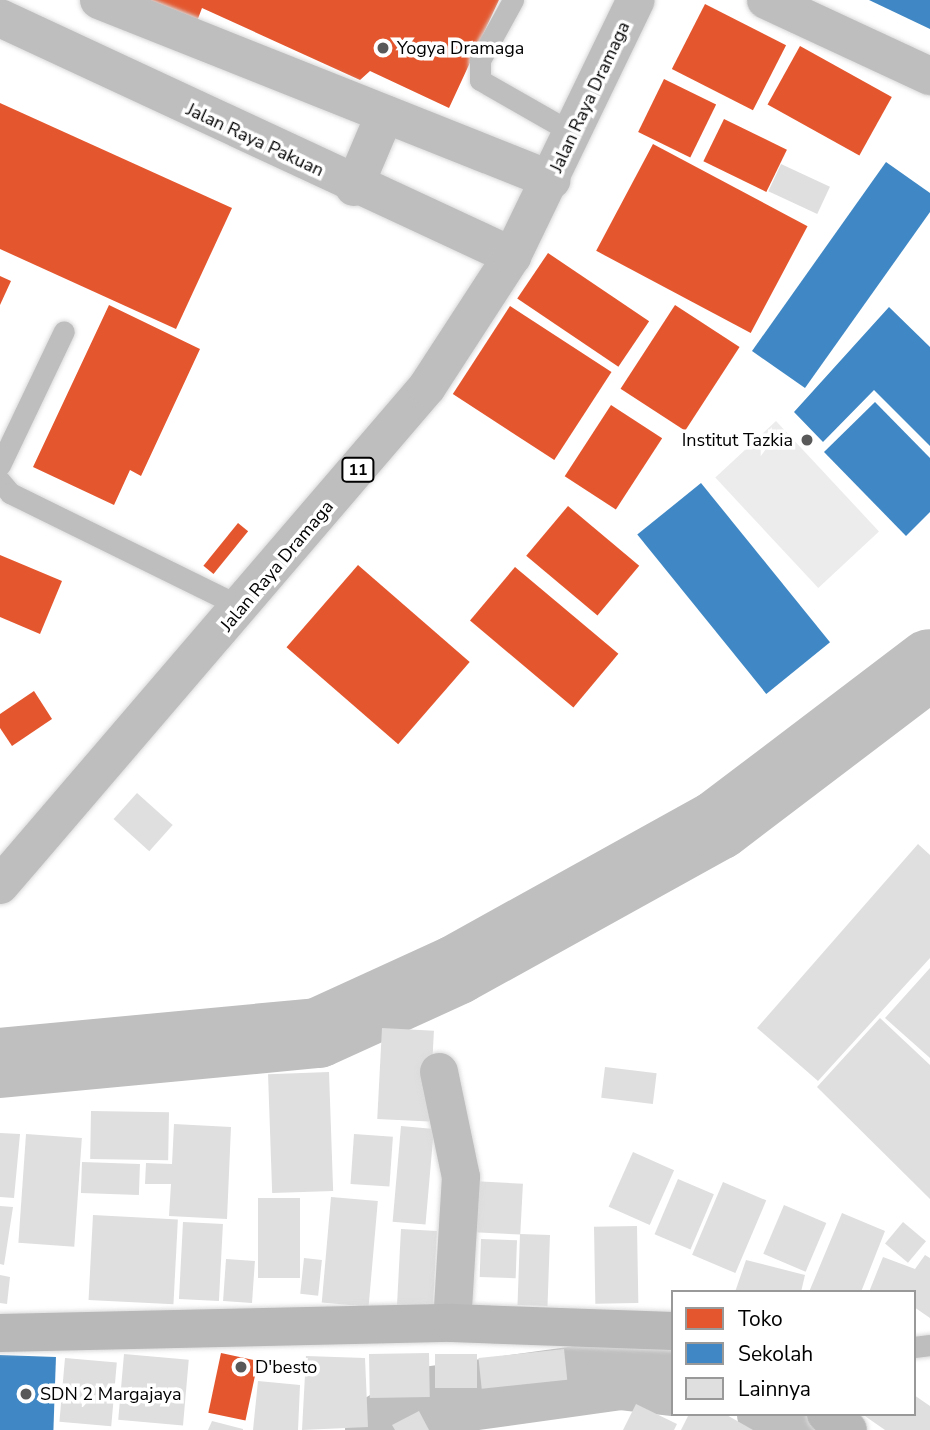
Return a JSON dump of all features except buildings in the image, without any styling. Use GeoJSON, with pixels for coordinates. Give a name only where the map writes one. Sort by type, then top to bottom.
{"type":"FeatureCollection","features":[{"type":"Feature","properties":{"kind":"main road"},"geometry":{"type":"LineString","coordinates":[[99,0],[552,180]]}},
{"type":"Feature","properties":{"kind":"main road","name":"Jalan Raya Dramaga"},"geometry":{"type":"LineString","coordinates":[[0,885],[242,607],[427,387],[512,256],[552,180],[636,0]]}},
{"type":"Feature","properties":{"kind":"main road"},"geometry":{"type":"LineString","coordinates":[[766,0],[930,76]]}},
{"type":"Feature","properties":{"kind":"main road","name":"Jalan Raya Pakuan"},"geometry":{"type":"LineString","coordinates":[[0,18],[354,187],[512,256]]}},
{"type":"Feature","properties":{"kind":"main road"},"geometry":{"type":"LineString","coordinates":[[354,187],[385,114]]}},
{"type":"Feature","properties":{"kind":"main road"},"geometry":{"type":"LineString","coordinates":[[439,1072],[461,1177],[452,1323]]}},
{"type":"Feature","properties":{"kind":"street"},"geometry":{"type":"LineString","coordinates":[[0,1334],[452,1323],[671,1331]]}},
{"type":"Feature","properties":{"kind":"street"},"geometry":{"type":"LineString","coordinates":[[829,1416],[848,1430]]}},
{"type":"Feature","properties":{"kind":"lane"},"geometry":{"type":"LineString","coordinates":[[513,0],[480,60],[480,80],[573,133]]}},
{"type":"Feature","properties":{"kind":"lane"},"geometry":{"type":"LineString","coordinates":[[0,465],[64,331]]}},
{"type":"Feature","properties":{"kind":"lane"},"geometry":{"type":"LineString","coordinates":[[0,481],[10,493],[242,607]]}},
{"type":"Feature","properties":{"kind":"shaded area"},"geometry":{"type":"Polygon","coordinates":[[[776,421],[879,531],[818,588],[715,478],[776,421]]]}},
{"type":"Feature","properties":{"kind":"waterway"},"geometry":{"type":"LineString","coordinates":[[0,1063],[318,1033],[456,970],[718,825],[930,664]]}},
{"type":"Feature","properties":{"kind":"waterway"},"geometry":{"type":"LineString","coordinates":[[380,1430],[426,1402],[621,1375],[671,1381]]}},
{"type":"Feature","properties":{"kind":"waterway"},"geometry":{"type":"LineString","coordinates":[[775,1416],[793,1430]]}},
{"type":"Feature","properties":{"kind":"place","name":"Yogya Dramaga"},"geometry":{"type":"Point","coordinates":[383,48]}},
{"type":"Feature","properties":{"kind":"place","name":"Institut Tazkia"},"geometry":{"type":"Point","coordinates":[807,440]}},
{"type":"Feature","properties":{"kind":"place","name":"D'besto"},"geometry":{"type":"Point","coordinates":[241,1367]}},
{"type":"Feature","properties":{"kind":"place","name":"SDN 2 Margajaya"},"geometry":{"type":"Point","coordinates":[26,1394]}}]}
